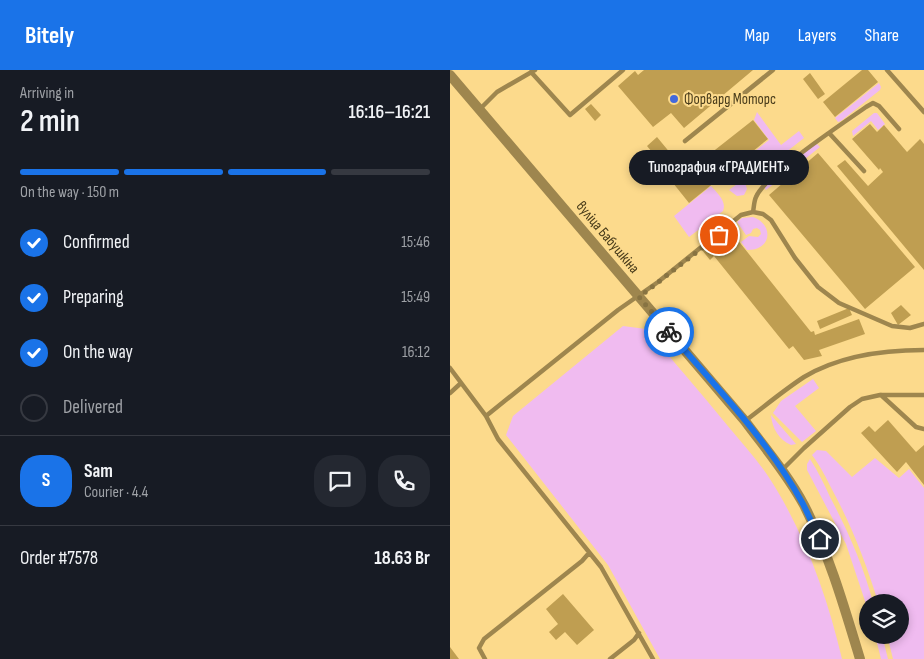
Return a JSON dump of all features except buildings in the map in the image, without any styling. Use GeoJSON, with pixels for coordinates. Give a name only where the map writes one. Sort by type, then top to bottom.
{"type":"FeatureCollection","features":[{"type":"Feature","properties":{"kind":"street","name":"вуліца Бабушкіна"},"geometry":{"type":"LineString","coordinates":[[450,75],[745,421],[782,470],[803,504],[831,565],[860,659]]}},
{"type":"Feature","properties":{"kind":"lane"},"geometry":{"type":"LineString","coordinates":[[480,110],[497,92],[533,71],[570,115],[623,70]]}},
{"type":"Feature","properties":{"kind":"lane"},"geometry":{"type":"LineString","coordinates":[[685,141],[773,70]]}},
{"type":"Feature","properties":{"kind":"lane"},"geometry":{"type":"LineString","coordinates":[[888,70],[924,112]]}},
{"type":"Feature","properties":{"kind":"lane"},"geometry":{"type":"LineString","coordinates":[[753,212],[756,197],[766,183],[872,104],[879,106],[899,128]]}},
{"type":"Feature","properties":{"kind":"lane"},"geometry":{"type":"LineString","coordinates":[[830,134],[864,171]]}},
{"type":"Feature","properties":{"kind":"lane"},"geometry":{"type":"LineString","coordinates":[[486,416],[618,310],[639,297],[719,235],[741,215],[753,212],[763,214],[771,220],[795,258],[818,287],[840,303],[892,326],[910,328],[924,324]]}},
{"type":"Feature","properties":{"kind":"lane"},"geometry":{"type":"LineString","coordinates":[[745,421],[805,377],[832,364],[887,352],[924,350]]}},
{"type":"Feature","properties":{"kind":"lane"},"geometry":{"type":"LineString","coordinates":[[450,368],[486,416],[498,439],[601,566],[653,659]]}},
{"type":"Feature","properties":{"kind":"lane"},"geometry":{"type":"LineString","coordinates":[[450,392],[461,384]]}},
{"type":"Feature","properties":{"kind":"lane"},"geometry":{"type":"LineString","coordinates":[[782,470],[850,407],[862,399],[880,395],[924,395]]}},
{"type":"Feature","properties":{"kind":"lane"},"geometry":{"type":"LineString","coordinates":[[880,395],[916,427],[924,429]]}},
{"type":"Feature","properties":{"kind":"lane"},"geometry":{"type":"LineString","coordinates":[[485,659],[479,648],[484,639],[582,561],[589,553]]}},
{"type":"Feature","properties":{"kind":"lane"},"geometry":{"type":"LineString","coordinates":[[610,659],[634,640],[639,633]]}},
{"type":"Feature","properties":{"kind":"shaded area"},"geometry":{"type":"Polygon","coordinates":[[[879,83],[880,90],[838,122],[835,118],[879,83]]]}},
{"type":"Feature","properties":{"kind":"shaded area"},"geometry":{"type":"Polygon","coordinates":[[[757,112],[781,145],[799,131],[804,138],[771,164],[765,164],[755,151],[769,140],[754,120],[757,112]]]}},
{"type":"Feature","properties":{"kind":"shaded area"},"geometry":{"type":"Polygon","coordinates":[[[874,113],[877,113],[885,124],[878,130],[871,121],[853,136],[852,131],[874,113]]]}},
{"type":"Feature","properties":{"kind":"shaded area"},"geometry":{"type":"Polygon","coordinates":[[[817,144],[820,147],[766,190],[764,187],[766,183],[817,144]]]}},
{"type":"Feature","properties":{"kind":"shaded area"},"geometry":{"type":"Polygon","coordinates":[[[744,179],[747,189],[744,195],[737,196],[729,190],[744,179]]]}},
{"type":"Feature","properties":{"kind":"shaded area"},"geometry":{"type":"Polygon","coordinates":[[[711,186],[723,201],[723,211],[689,237],[674,216],[711,186]]]}},
{"type":"Feature","properties":{"kind":"shaded area"},"geometry":{"type":"Polygon","coordinates":[[[753,217],[765,226],[767,237],[761,246],[747,250],[741,242],[749,236],[758,237],[761,234],[760,230],[757,228],[753,229],[751,233],[746,235],[737,222],[742,218],[753,217]]]}},
{"type":"Feature","properties":{"kind":"shaded area"},"geometry":{"type":"Polygon","coordinates":[[[623,326],[646,329],[768,476],[793,519],[813,564],[829,611],[842,659],[660,659],[608,565],[506,435],[513,416],[623,326]]]}},
{"type":"Feature","properties":{"kind":"shaded area"},"geometry":{"type":"Polygon","coordinates":[[[813,379],[819,388],[795,406],[816,431],[802,442],[773,413],[781,401],[813,379]]]}},
{"type":"Feature","properties":{"kind":"shaded area"},"geometry":{"type":"Polygon","coordinates":[[[771,415],[796,444],[791,445],[780,437],[775,429],[771,415]]]}},
{"type":"Feature","properties":{"kind":"shaded area"},"geometry":{"type":"Polygon","coordinates":[[[817,450],[826,451],[852,477],[875,458],[899,478],[909,469],[924,488],[924,659],[893,659],[889,644],[909,644],[909,594],[875,594],[865,562],[849,524],[825,476],[812,455],[817,450]]]}},
{"type":"Feature","properties":{"kind":"shaded area"},"geometry":{"type":"Polygon","coordinates":[[[810,459],[821,478],[860,561],[871,594],[863,594],[846,544],[807,470],[807,464],[810,459]]]}},
{"type":"Feature","properties":{"kind":"shaded area"},"geometry":{"type":"Polygon","coordinates":[[[877,644],[884,644],[888,659],[881,659],[877,644]]]}},
{"type":"Feature","properties":{"kind":"way so far"},"geometry":{"type":"LineString","coordinates":[[669,332],[639,297],[719,235]]}},
{"type":"Feature","properties":{"kind":"place","name":"Форвард Моторс"},"geometry":{"type":"Point","coordinates":[674,99]}},
{"type":"Feature","properties":{"kind":"place","name":"Типография «ГРАДИЕНТ»"},"geometry":{"type":"Point","coordinates":[719,235]}},
{"type":"Feature","properties":{"kind":"route"},"geometry":{"type":"LineString","coordinates":[[669,332],[745,421],[782,470],[803,504],[820,539]]}}]}
